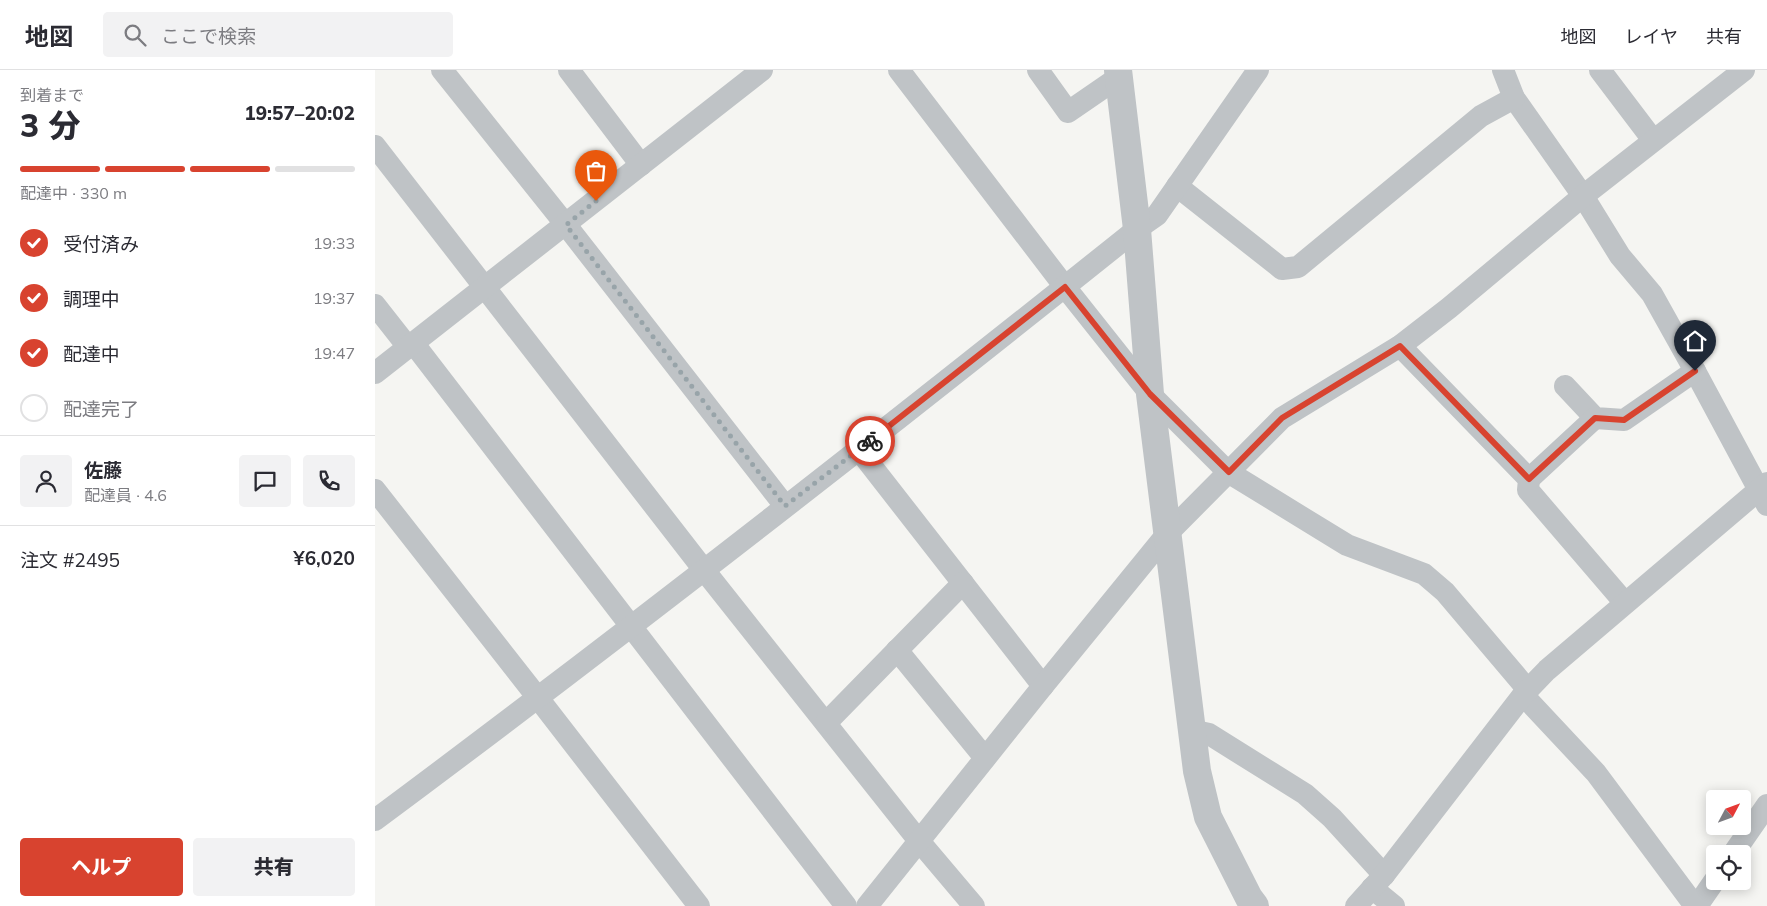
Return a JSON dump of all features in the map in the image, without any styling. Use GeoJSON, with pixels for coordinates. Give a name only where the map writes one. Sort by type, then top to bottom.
{"type":"FeatureCollection","features":[{"type":"Feature","properties":{"kind":"street"},"geometry":{"type":"LineString","coordinates":[[442,70],[566,225],[785,506]]}},
{"type":"Feature","properties":{"kind":"street"},"geometry":{"type":"LineString","coordinates":[[569,70],[641,165]]}},
{"type":"Feature","properties":{"kind":"street"},"geometry":{"type":"LineString","coordinates":[[375,373],[762,70]]}},
{"type":"Feature","properties":{"kind":"street"},"geometry":{"type":"LineString","coordinates":[[899,70],[1065,287],[1150,394],[1229,472],[1347,545],[1424,574],[1445,592],[1525,693],[1595,773],[1696,906],[1708,890]]}},
{"type":"Feature","properties":{"kind":"street"},"geometry":{"type":"LineString","coordinates":[[1038,70],[1068,112],[1119,74]]}},
{"type":"Feature","properties":{"kind":"street"},"geometry":{"type":"LineString","coordinates":[[375,820],[539,698],[859,450],[1137,228],[1157,215],[1258,70]]}},
{"type":"Feature","properties":{"kind":"street"},"geometry":{"type":"LineString","coordinates":[[1357,906],[1378,882],[1525,693],[1547,670],[1625,603],[1764,492],[1652,294],[1620,256],[1583,196],[1514,98],[1503,70]]}},
{"type":"Feature","properties":{"kind":"street"},"geometry":{"type":"LineString","coordinates":[[1599,70],[1653,140]]}},
{"type":"Feature","properties":{"kind":"street"},"geometry":{"type":"LineString","coordinates":[[867,906],[1167,534],[1282,418],[1400,346],[1449,308],[1583,196],[1744,70]]}},
{"type":"Feature","properties":{"kind":"street"},"geometry":{"type":"LineString","coordinates":[[1119,74],[1137,228],[1150,394],[1197,771],[1208,817],[1249,898],[1255,906]]}},
{"type":"Feature","properties":{"kind":"street"},"geometry":{"type":"LineString","coordinates":[[1177,186],[1283,269],[1298,267],[1481,116],[1514,98]]}},
{"type":"Feature","properties":{"kind":"street"},"geometry":{"type":"LineString","coordinates":[[375,146],[704,570],[919,841],[974,906]]}},
{"type":"Feature","properties":{"kind":"street"},"geometry":{"type":"LineString","coordinates":[[375,305],[411,346],[846,906]]}},
{"type":"Feature","properties":{"kind":"street"},"geometry":{"type":"LineString","coordinates":[[1400,346],[1529,479]]}},
{"type":"Feature","properties":{"kind":"street"},"geometry":{"type":"LineString","coordinates":[[1565,386],[1595,418],[1624,420],[1695,371]]}},
{"type":"Feature","properties":{"kind":"street"},"geometry":{"type":"LineString","coordinates":[[1595,418],[1529,479],[1527,490],[1625,603]]}},
{"type":"Feature","properties":{"kind":"street"},"geometry":{"type":"LineString","coordinates":[[859,450],[1043,686]]}},
{"type":"Feature","properties":{"kind":"street"},"geometry":{"type":"LineString","coordinates":[[375,490],[539,698],[699,906]]}},
{"type":"Feature","properties":{"kind":"street"},"geometry":{"type":"LineString","coordinates":[[826,723],[963,583]]}},
{"type":"Feature","properties":{"kind":"street"},"geometry":{"type":"LineString","coordinates":[[897,650],[985,758]]}},
{"type":"Feature","properties":{"kind":"street"},"geometry":{"type":"LineString","coordinates":[[1191,730],[1209,734],[1305,794],[1332,818],[1394,906]]}},
{"type":"Feature","properties":{"kind":"street"},"geometry":{"type":"LineString","coordinates":[[1739,845],[1767,805]]}},
{"type":"Feature","properties":{"kind":"way so far"},"geometry":{"type":"LineString","coordinates":[[596,201],[566,225],[785,506],[870,441]]}},
{"type":"Feature","properties":{"kind":"route"},"geometry":{"type":"LineString","coordinates":[[870,441],[1065,287],[1150,394],[1229,472],[1282,418],[1400,346],[1529,479],[1595,418],[1624,420],[1695,371]]}}]}
